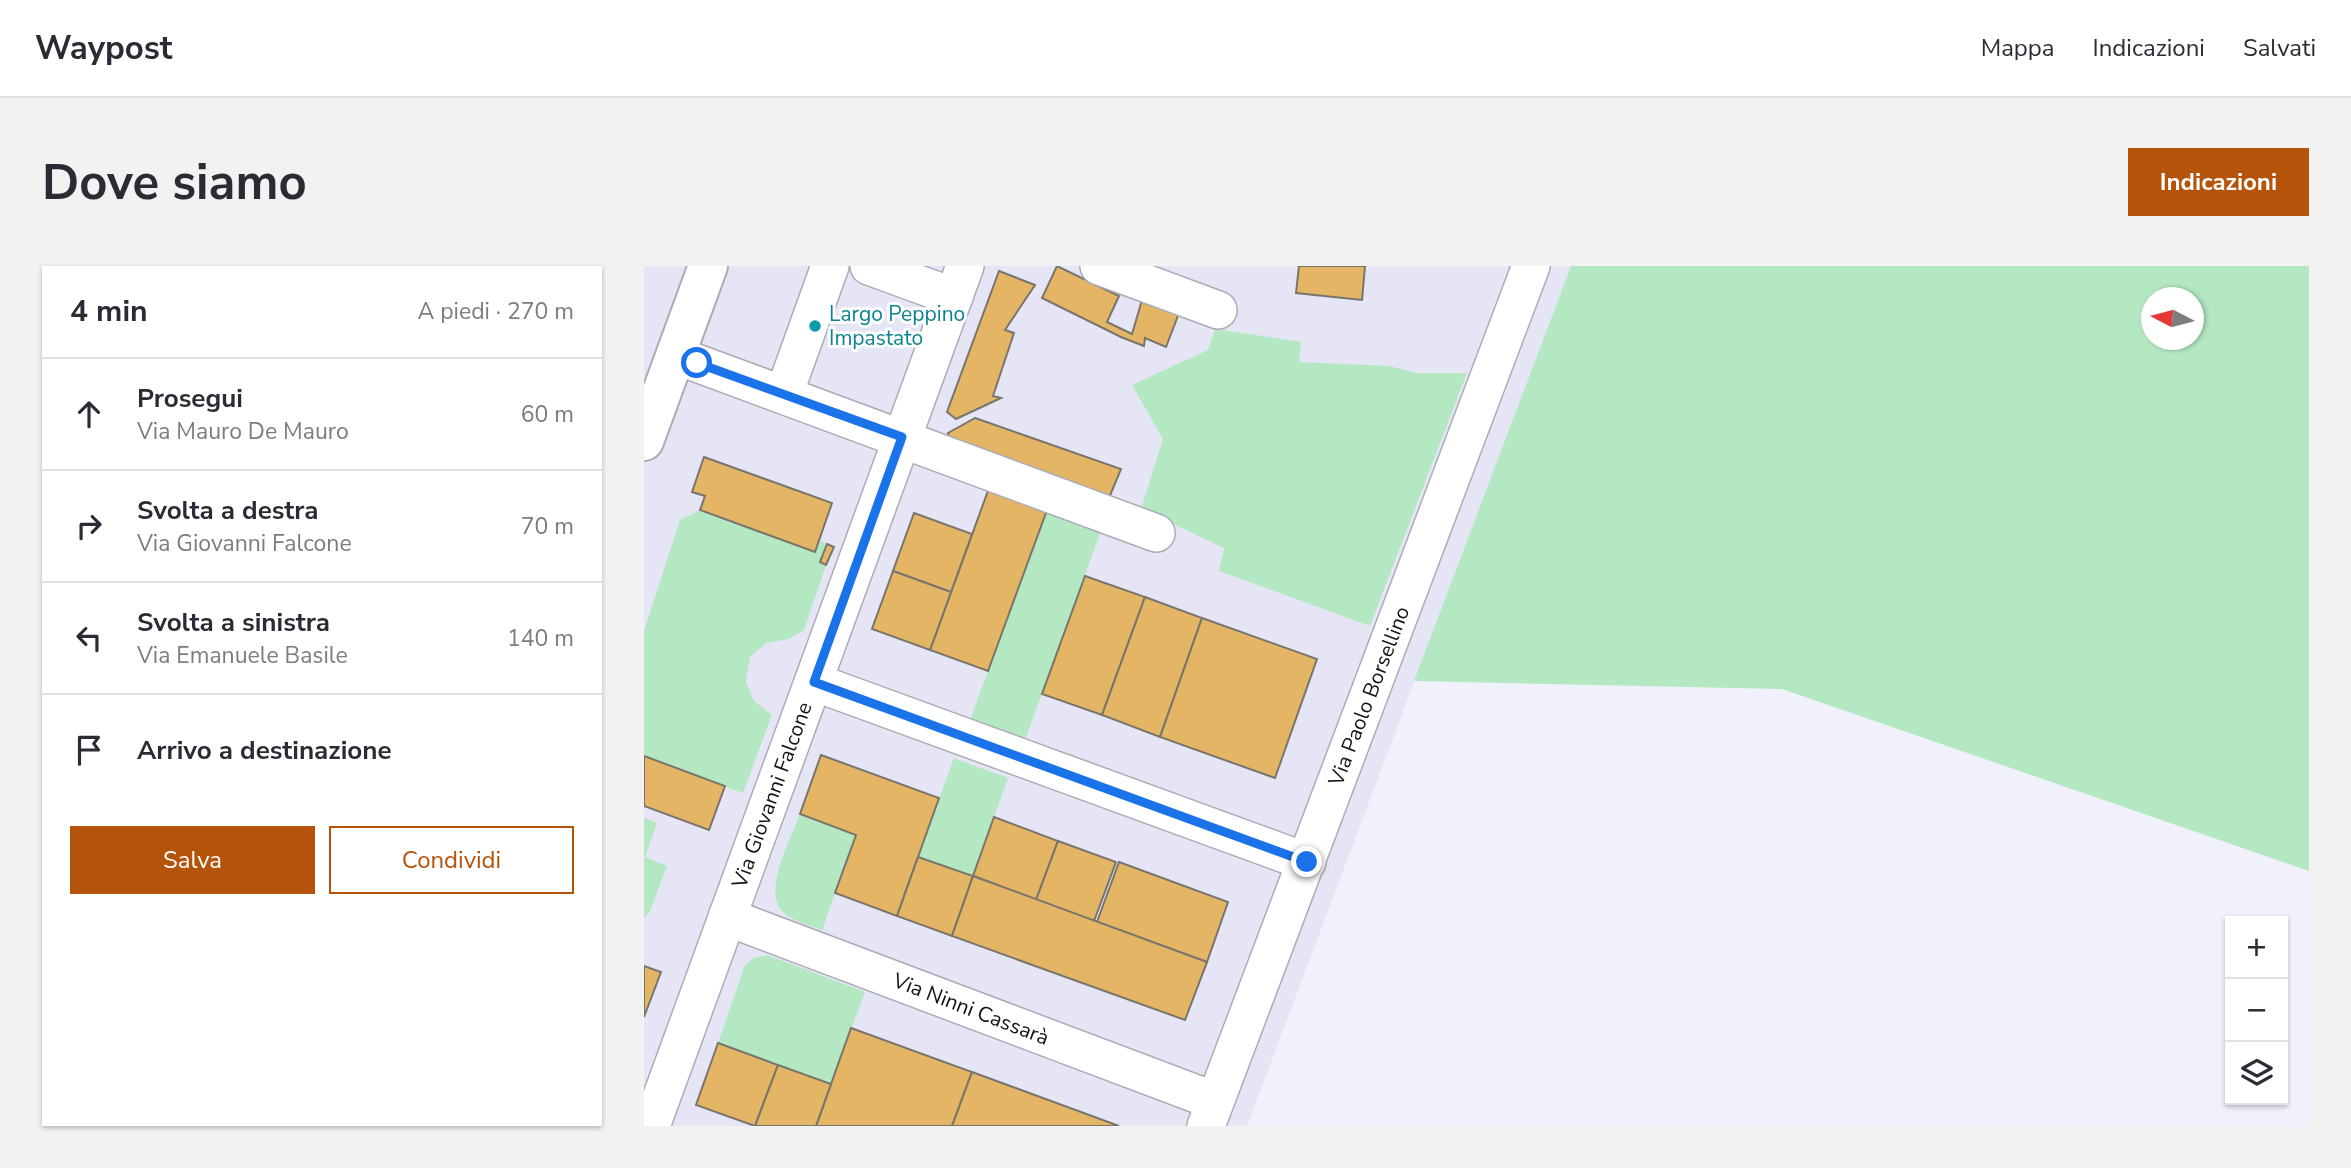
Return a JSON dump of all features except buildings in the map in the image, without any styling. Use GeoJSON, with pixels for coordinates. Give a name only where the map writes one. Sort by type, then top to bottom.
{"type":"FeatureCollection","features":[{"type":"Feature","properties":{"kind":"main road"},"geometry":{"type":"LineString","coordinates":[[644,441],[708,266]]}},
{"type":"Feature","properties":{"kind":"street"},"geometry":{"type":"LineString","coordinates":[[783,394],[830,266]]}},
{"type":"Feature","properties":{"kind":"street"},"geometry":{"type":"LineString","coordinates":[[869,266],[959,281]]}},
{"type":"Feature","properties":{"kind":"street"},"geometry":{"type":"LineString","coordinates":[[1099,266],[1218,310]]}},
{"type":"Feature","properties":{"kind":"street","name":"Via Paolo Borsellino"},"geometry":{"type":"LineString","coordinates":[[1210,1114],[1531,266]]}},
{"type":"Feature","properties":{"kind":"street","name":"Via Giovanni Falcone"},"geometry":{"type":"LineString","coordinates":[[651,1126],[959,281]]}},
{"type":"Feature","properties":{"kind":"street"},"geometry":{"type":"LineString","coordinates":[[676,355],[1156,533]]}},
{"type":"Feature","properties":{"kind":"street"},"geometry":{"type":"LineString","coordinates":[[814,682],[1307,862]]}},
{"type":"Feature","properties":{"kind":"street","name":"Via Ninni Cassarà"},"geometry":{"type":"LineString","coordinates":[[727,918],[1210,1114]]}},
{"type":"Feature","properties":{"kind":"shaded area"},"geometry":{"type":"Polygon","coordinates":[[[644,266],[1571,266],[1247,1126],[644,1126],[644,266]]]}},
{"type":"Feature","properties":{"kind":"green space"},"geometry":{"type":"Polygon","coordinates":[[[1571,266],[2309,266],[2309,871],[1782,689],[1414,681],[1571,266]]]}},
{"type":"Feature","properties":{"kind":"green space"},"geometry":{"type":"Polygon","coordinates":[[[1215,329],[1301,342],[1299,362],[1389,366],[1417,373],[1467,373],[1370,626],[1219,571],[1224,548],[1141,509],[1163,439],[1132,385],[1208,350],[1215,329]]]}},
{"type":"Feature","properties":{"kind":"green space"},"geometry":{"type":"Polygon","coordinates":[[[700,510],[815,551],[819,541],[827,544],[820,562],[826,565],[804,630],[789,639],[766,643],[750,657],[746,682],[754,701],[772,715],[743,793],[644,756],[644,631],[680,520],[700,510]]]}},
{"type":"Feature","properties":{"kind":"green space"},"geometry":{"type":"Polygon","coordinates":[[[1047,510],[1102,528],[1025,740],[970,720],[1047,510]]]}},
{"type":"Feature","properties":{"kind":"green space"},"geometry":{"type":"Polygon","coordinates":[[[954,758],[1008,778],[973,876],[918,857],[954,758]]]}},
{"type":"Feature","properties":{"kind":"green space"},"geometry":{"type":"Polygon","coordinates":[[[800,814],[856,835],[822,930],[792,918],[783,912],[777,903],[780,864],[800,814]]]}},
{"type":"Feature","properties":{"kind":"green space"},"geometry":{"type":"Polygon","coordinates":[[[644,818],[657,823],[645,857],[667,866],[650,911],[644,918],[644,818]]]}},
{"type":"Feature","properties":{"kind":"green space"},"geometry":{"type":"Polygon","coordinates":[[[767,955],[865,992],[831,1084],[718,1043],[745,965],[754,958],[767,955]]]}},
{"type":"Feature","properties":{"kind":"place","name":"Largo Peppino Impastato"},"geometry":{"type":"Point","coordinates":[815,326]}},
{"type":"Feature","properties":{"kind":"route"},"geometry":{"type":"LineString","coordinates":[[697,363],[902,437],[814,682],[1307,862]]}}]}
